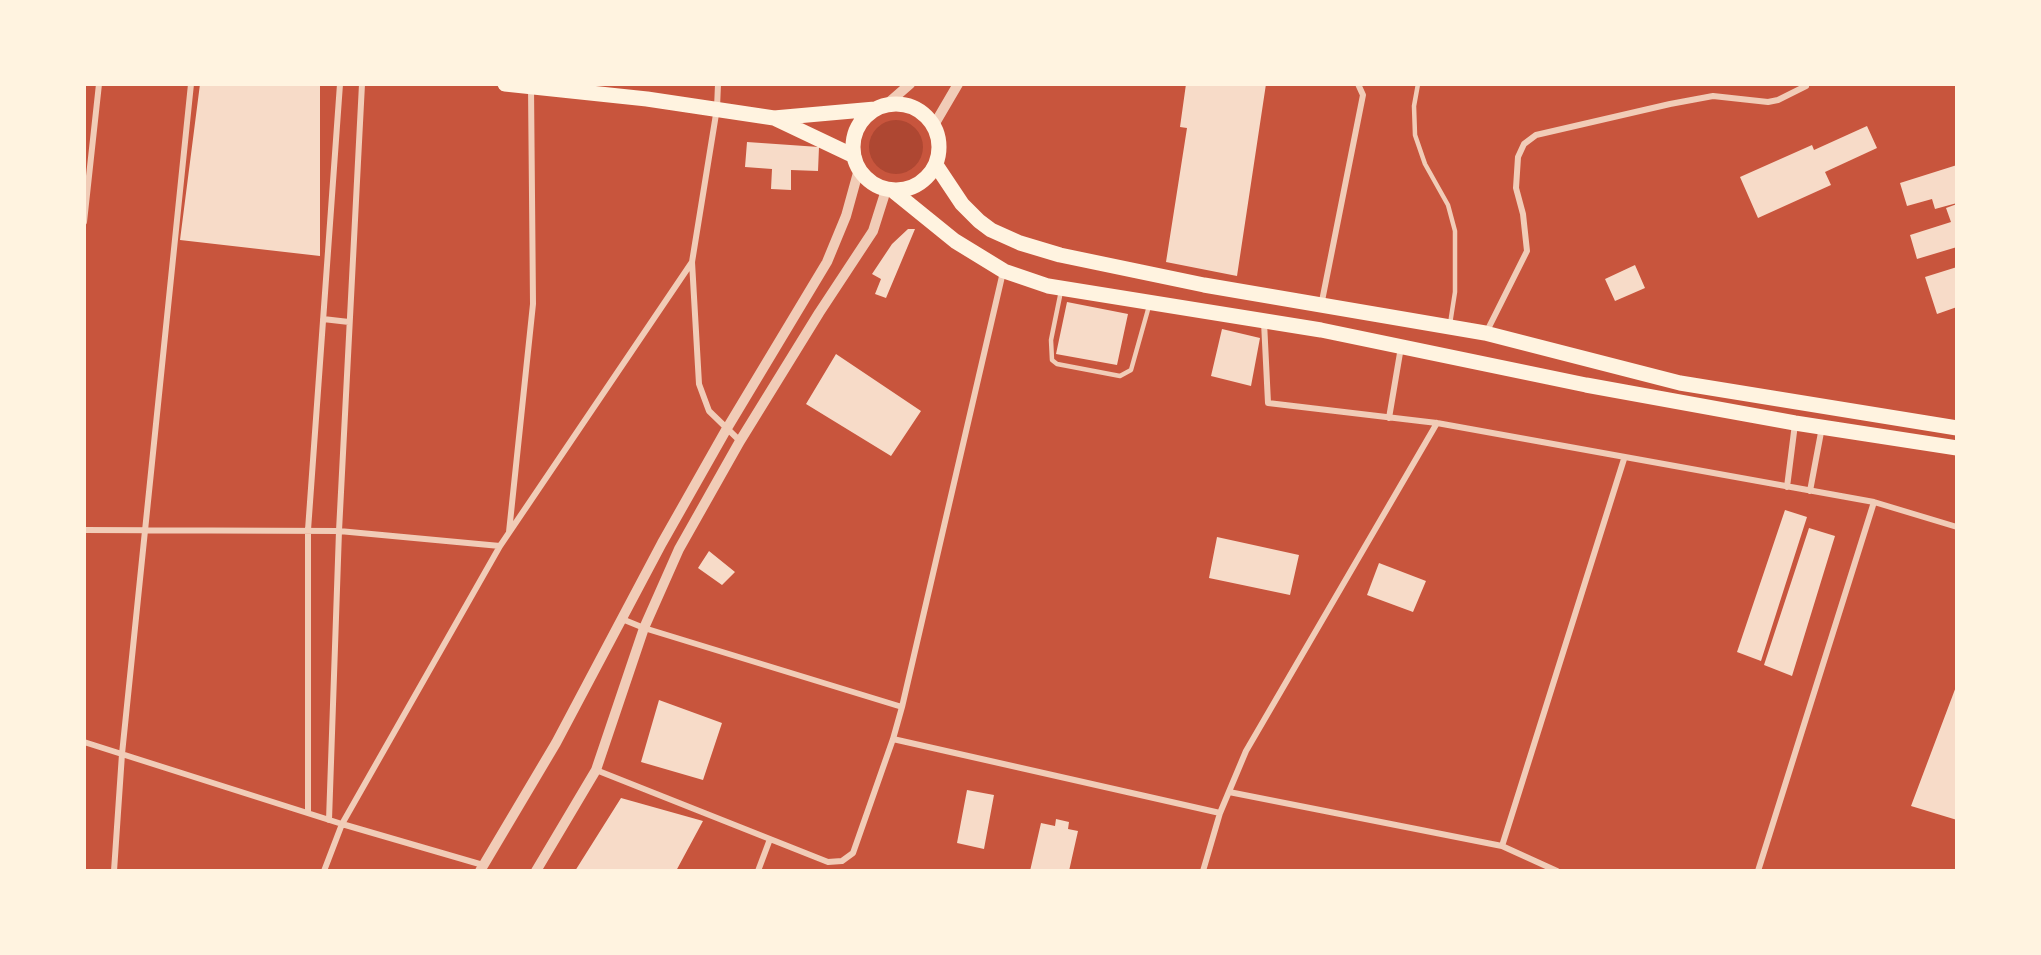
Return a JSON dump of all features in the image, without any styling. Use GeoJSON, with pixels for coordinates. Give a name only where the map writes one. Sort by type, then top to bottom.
{"type":"FeatureCollection","features":[{"type":"Feature","properties":{"kind":"main road"},"geometry":{"type":"LineString","coordinates":[[505,84],[531,85],[717,108],[774,118],[881,107],[914,107],[934,125],[939,138],[936,165],[929,176],[918,185],[906,190],[889,190]]}},
{"type":"Feature","properties":{"kind":"main road"},"geometry":{"type":"LineString","coordinates":[[856,163],[853,142],[857,129],[864,118],[881,107]]}},
{"type":"Feature","properties":{"kind":"main road"},"geometry":{"type":"LineString","coordinates":[[774,118],[856,163],[870,182],[889,190],[955,241],[1004,272],[1062,289],[1321,330],[1446,354],[1586,385],[1822,428],[1957,448]]}},
{"type":"Feature","properties":{"kind":"main road"},"geometry":{"type":"LineString","coordinates":[[936,165],[962,204],[991,230],[1020,243],[1082,260],[1321,306],[1449,329],[1485,333],[1680,383],[1957,428]]}},
{"type":"Feature","properties":{"kind":"street"},"geometry":{"type":"LineString","coordinates":[[84,222],[99,84]]}},
{"type":"Feature","properties":{"kind":"street"},"geometry":{"type":"LineString","coordinates":[[114,871],[122,754],[191,84]]}},
{"type":"Feature","properties":{"kind":"street"},"geometry":{"type":"LineString","coordinates":[[308,813],[308,530],[340,84]]}},
{"type":"Feature","properties":{"kind":"street"},"geometry":{"type":"LineString","coordinates":[[329,820],[339,531],[362,84]]}},
{"type":"Feature","properties":{"kind":"street"},"geometry":{"type":"LineString","coordinates":[[718,84],[717,108],[692,262],[699,384],[710,411],[726,430],[740,441]]}},
{"type":"Feature","properties":{"kind":"street"},"geometry":{"type":"LineString","coordinates":[[881,107],[910,84]]}},
{"type":"Feature","properties":{"kind":"street"},"geometry":{"type":"LineString","coordinates":[[934,125],[958,84]]}},
{"type":"Feature","properties":{"kind":"street"},"geometry":{"type":"LineString","coordinates":[[1321,306],[1363,94],[1358,84]]}},
{"type":"Feature","properties":{"kind":"street"},"geometry":{"type":"LineString","coordinates":[[509,532],[533,304],[531,85]]}},
{"type":"Feature","properties":{"kind":"street"},"geometry":{"type":"LineString","coordinates":[[1485,333],[1527,250],[1523,214],[1516,188],[1518,158],[1524,144],[1536,135],[1670,104],[1713,96],[1768,102],[1778,100],[1806,86]]}},
{"type":"Feature","properties":{"kind":"street"},"geometry":{"type":"LineString","coordinates":[[84,742],[482,868],[556,743],[726,430],[827,262],[846,216],[856,163]]}},
{"type":"Feature","properties":{"kind":"street"},"geometry":{"type":"LineString","coordinates":[[536,871],[596,770],[644,628],[680,549],[740,441],[873,231],[889,190]]}},
{"type":"Feature","properties":{"kind":"street"},"geometry":{"type":"LineString","coordinates":[[324,871],[342,824],[500,546],[692,262]]}},
{"type":"Feature","properties":{"kind":"street"},"geometry":{"type":"LineString","coordinates":[[596,770],[828,862],[842,861],[853,854],[893,740],[902,707],[1004,272]]}},
{"type":"Feature","properties":{"kind":"street"},"geometry":{"type":"LineString","coordinates":[[323,319],[349,322]]}},
{"type":"Feature","properties":{"kind":"street"},"geometry":{"type":"LineString","coordinates":[[1264,322],[1268,403],[1437,423],[1624,459],[1874,502],[1957,527]]}},
{"type":"Feature","properties":{"kind":"street"},"geometry":{"type":"LineString","coordinates":[[1389,418],[1401,347]]}},
{"type":"Feature","properties":{"kind":"street"},"geometry":{"type":"LineString","coordinates":[[1203,871],[1220,813],[1246,751],[1437,423]]}},
{"type":"Feature","properties":{"kind":"street"},"geometry":{"type":"LineString","coordinates":[[1787,487],[1795,423]]}},
{"type":"Feature","properties":{"kind":"street"},"geometry":{"type":"LineString","coordinates":[[1810,491],[1822,428]]}},
{"type":"Feature","properties":{"kind":"street"},"geometry":{"type":"LineString","coordinates":[[1502,846],[1624,459]]}},
{"type":"Feature","properties":{"kind":"street"},"geometry":{"type":"LineString","coordinates":[[1758,871],[1874,502]]}},
{"type":"Feature","properties":{"kind":"street"},"geometry":{"type":"LineString","coordinates":[[84,530],[339,531],[500,546]]}},
{"type":"Feature","properties":{"kind":"street"},"geometry":{"type":"LineString","coordinates":[[622,619],[644,628],[902,707]]}},
{"type":"Feature","properties":{"kind":"street"},"geometry":{"type":"LineString","coordinates":[[893,740],[1220,813]]}},
{"type":"Feature","properties":{"kind":"street"},"geometry":{"type":"LineString","coordinates":[[1229,792],[1502,846],[1557,871]]}},
{"type":"Feature","properties":{"kind":"street"},"geometry":{"type":"LineString","coordinates":[[758,871],[770,839]]}},
{"type":"Feature","properties":{"kind":"lane"},"geometry":{"type":"LineString","coordinates":[[1418,84],[1413,106],[1415,135],[1425,164],[1448,205],[1455,231],[1455,292],[1449,329]]}},
{"type":"Feature","properties":{"kind":"lane"},"geometry":{"type":"LineString","coordinates":[[1062,289],[1051,340],[1052,360],[1057,364],[1120,376],[1131,370],[1150,303]]}},
{"type":"Feature","properties":{"kind":"shaded area"},"geometry":{"type":"Polygon","coordinates":[[[891,120],[901,120],[911,124],[919,132],[923,147],[919,162],[911,170],[901,174],[891,174],[881,170],[873,162],[869,152],[869,142],[873,132],[881,124],[891,120]]]}},
{"type":"Feature","properties":{"kind":"building"},"geometry":{"type":"Polygon","coordinates":[[[200,84],[320,84],[320,256],[180,240],[200,84]]]}},
{"type":"Feature","properties":{"kind":"building"},"geometry":{"type":"Polygon","coordinates":[[[1186,84],[1266,84],[1237,276],[1166,262],[1187,128],[1180,127],[1186,84]]]}},
{"type":"Feature","properties":{"kind":"building"},"geometry":{"type":"Polygon","coordinates":[[[1867,126],[1877,148],[1825,172],[1831,185],[1758,218],[1740,177],[1812,145],[1814,150],[1867,126]]]}},
{"type":"Feature","properties":{"kind":"building"},"geometry":{"type":"Polygon","coordinates":[[[747,142],[819,147],[818,171],[791,170],[791,190],[771,189],[772,169],[745,167],[747,142]]]}},
{"type":"Feature","properties":{"kind":"building"},"geometry":{"type":"Polygon","coordinates":[[[1957,165],[1957,203],[1935,209],[1932,199],[1907,206],[1900,183],[1957,165]]]}},
{"type":"Feature","properties":{"kind":"building"},"geometry":{"type":"Polygon","coordinates":[[[1957,204],[1957,247],[1917,259],[1910,235],[1951,222],[1946,208],[1957,204]]]}},
{"type":"Feature","properties":{"kind":"building"},"geometry":{"type":"Polygon","coordinates":[[[908,229],[915,229],[886,298],[875,294],[881,279],[872,274],[892,244],[908,229]]]}},
{"type":"Feature","properties":{"kind":"building"},"geometry":{"type":"Polygon","coordinates":[[[1635,265],[1645,288],[1615,301],[1605,279],[1635,265]]]}},
{"type":"Feature","properties":{"kind":"building"},"geometry":{"type":"Polygon","coordinates":[[[1957,267],[1957,307],[1937,314],[1925,277],[1957,267]]]}},
{"type":"Feature","properties":{"kind":"building"},"geometry":{"type":"Polygon","coordinates":[[[1067,302],[1128,314],[1117,365],[1056,354],[1067,302]]]}},
{"type":"Feature","properties":{"kind":"building"},"geometry":{"type":"Polygon","coordinates":[[[1222,329],[1260,338],[1251,386],[1211,376],[1222,329]]]}},
{"type":"Feature","properties":{"kind":"building"},"geometry":{"type":"Polygon","coordinates":[[[836,354],[921,411],[891,456],[806,404],[836,354]]]}},
{"type":"Feature","properties":{"kind":"building"},"geometry":{"type":"Polygon","coordinates":[[[1785,510],[1807,517],[1761,661],[1737,652],[1785,510]]]}},
{"type":"Feature","properties":{"kind":"building"},"geometry":{"type":"Polygon","coordinates":[[[1809,528],[1835,536],[1792,676],[1764,665],[1809,528]]]}},
{"type":"Feature","properties":{"kind":"building"},"geometry":{"type":"Polygon","coordinates":[[[1217,537],[1299,555],[1290,595],[1209,578],[1217,537]]]}},
{"type":"Feature","properties":{"kind":"building"},"geometry":{"type":"Polygon","coordinates":[[[709,551],[735,572],[722,585],[698,568],[709,551]]]}},
{"type":"Feature","properties":{"kind":"building"},"geometry":{"type":"Polygon","coordinates":[[[1379,563],[1426,581],[1413,612],[1367,595],[1379,563]]]}},
{"type":"Feature","properties":{"kind":"building"},"geometry":{"type":"Polygon","coordinates":[[[1957,684],[1957,820],[1911,806],[1957,684]]]}},
{"type":"Feature","properties":{"kind":"building"},"geometry":{"type":"Polygon","coordinates":[[[659,700],[722,723],[703,780],[641,762],[659,700]]]}},
{"type":"Feature","properties":{"kind":"building"},"geometry":{"type":"Polygon","coordinates":[[[967,790],[994,795],[984,849],[957,843],[967,790]]]}},
{"type":"Feature","properties":{"kind":"building"},"geometry":{"type":"Polygon","coordinates":[[[621,798],[703,821],[676,871],[575,871],[621,798]]]}},
{"type":"Feature","properties":{"kind":"building"},"geometry":{"type":"Polygon","coordinates":[[[1056,819],[1069,822],[1068,829],[1078,831],[1069,871],[1030,871],[1041,823],[1055,826],[1056,819]]]}}]}
